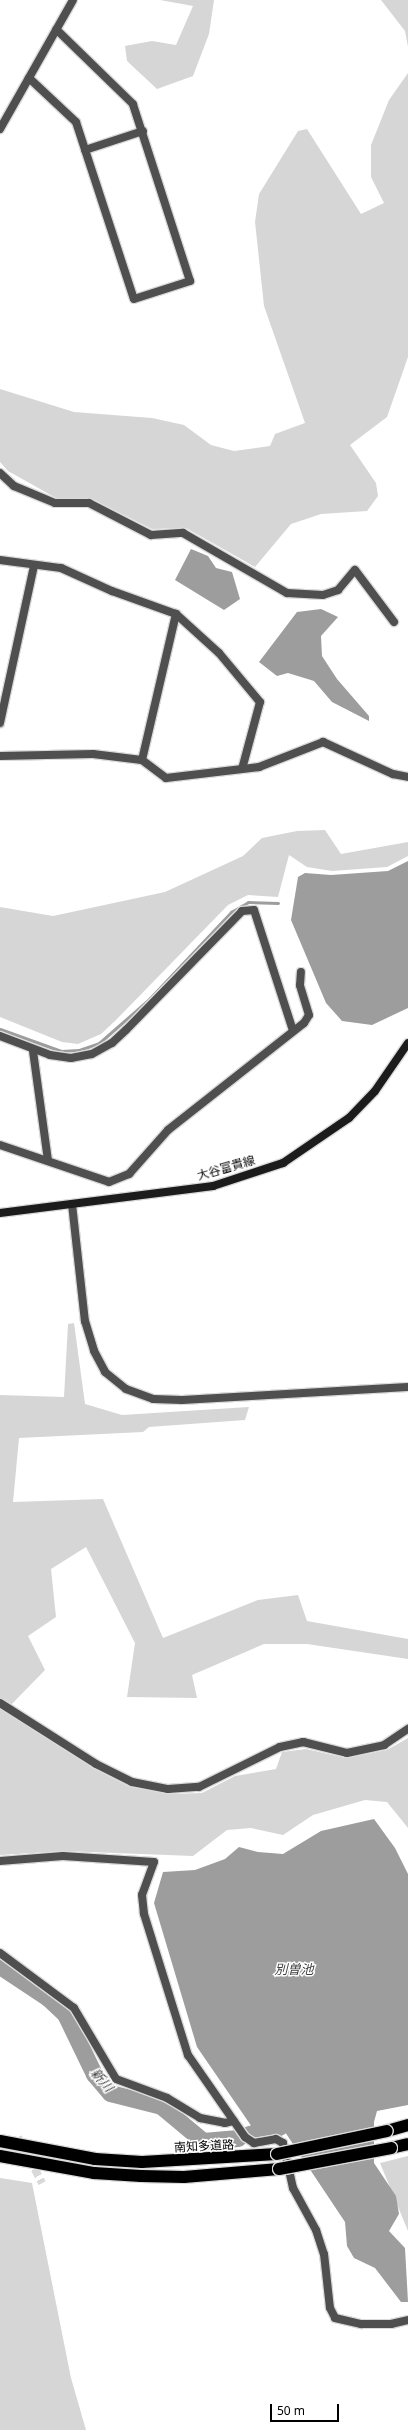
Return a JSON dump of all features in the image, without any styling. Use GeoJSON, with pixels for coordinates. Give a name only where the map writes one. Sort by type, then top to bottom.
{"type":"FeatureCollection","features":[{"type":"Feature","properties":{"kind":"highway","name":"南知多道路"},"geometry":{"type":"LineString","coordinates":[[0,2141],[96,2159],[142,2162],[277,2154],[387,2131],[408,2125]]}},
{"type":"Feature","properties":{"kind":"highway"},"geometry":{"type":"LineString","coordinates":[[0,2156],[94,2173],[184,2177],[279,2169],[408,2144]]}},
{"type":"Feature","properties":{"kind":"main road","name":"大谷富貴線"},"geometry":{"type":"LineString","coordinates":[[0,1213],[213,1186],[283,1163],[349,1118],[375,1091],[408,1042]]}},
{"type":"Feature","properties":{"kind":"street"},"geometry":{"type":"LineString","coordinates":[[0,128],[74,0]]}},
{"type":"Feature","properties":{"kind":"street"},"geometry":{"type":"LineString","coordinates":[[29,78],[76,122],[134,299],[190,281],[143,131],[133,104],[56,29]]}},
{"type":"Feature","properties":{"kind":"street"},"geometry":{"type":"LineString","coordinates":[[85,150],[143,131]]}},
{"type":"Feature","properties":{"kind":"street"},"geometry":{"type":"LineString","coordinates":[[0,473],[14,486],[55,503],[89,503],[151,535],[183,533],[287,593],[323,595],[338,590],[355,570],[394,622]]}},
{"type":"Feature","properties":{"kind":"street"},"geometry":{"type":"LineString","coordinates":[[0,560],[34,566],[61,568],[112,591],[176,614],[219,653],[260,702],[242,769]]}},
{"type":"Feature","properties":{"kind":"street"},"geometry":{"type":"LineString","coordinates":[[0,723],[34,566]]}},
{"type":"Feature","properties":{"kind":"street"},"geometry":{"type":"LineString","coordinates":[[142,760],[176,614]]}},
{"type":"Feature","properties":{"kind":"street"},"geometry":{"type":"LineString","coordinates":[[0,756],[93,754],[142,760],[166,778],[259,767],[323,742],[392,774],[408,777]]}},
{"type":"Feature","properties":{"kind":"street"},"geometry":{"type":"LineString","coordinates":[[0,1036],[33,1051],[71,1058],[92,1054],[112,1043],[242,911],[254,910],[293,1031]]}},
{"type":"Feature","properties":{"kind":"street"},"geometry":{"type":"LineString","coordinates":[[0,1145],[48,1160],[109,1182],[129,1174],[168,1130],[293,1031],[309,1015],[300,985],[301,972]]}},
{"type":"Feature","properties":{"kind":"street"},"geometry":{"type":"LineString","coordinates":[[33,1051],[48,1160]]}},
{"type":"Feature","properties":{"kind":"street"},"geometry":{"type":"LineString","coordinates":[[72,1204],[85,1321],[94,1351],[105,1372],[126,1389],[153,1399],[182,1400],[408,1387]]}},
{"type":"Feature","properties":{"kind":"street"},"geometry":{"type":"LineString","coordinates":[[0,1703],[96,1764],[132,1782],[168,1789],[200,1787],[280,1747],[303,1742],[347,1753],[384,1745],[408,1729]]}},
{"type":"Feature","properties":{"kind":"street"},"geometry":{"type":"LineString","coordinates":[[0,1861],[63,1856],[154,1862],[142,1895],[148,1929],[188,2055],[234,2121],[254,2143],[276,2139],[282,2144],[293,2188],[316,2230],[324,2254],[330,2308],[335,2318],[345,2323],[361,2324],[391,2324],[408,2320]]}},
{"type":"Feature","properties":{"kind":"street"},"geometry":{"type":"LineString","coordinates":[[0,1953],[74,2008],[116,2079],[167,2098],[200,2118],[225,2124],[234,2121]]}},
{"type":"Feature","properties":{"kind":"shaded area"},"geometry":{"type":"Polygon","coordinates":[[[160,0],[214,0],[209,34],[193,76],[157,89],[127,61],[125,46],[152,41],[176,45],[193,6],[160,0]]]}},
{"type":"Feature","properties":{"kind":"shaded area"},"geometry":{"type":"Polygon","coordinates":[[[381,0],[408,0],[408,47],[405,31],[381,0]]]}},
{"type":"Feature","properties":{"kind":"shaded area"},"geometry":{"type":"Polygon","coordinates":[[[408,73],[408,357],[387,417],[350,445],[376,483],[378,496],[367,511],[321,514],[291,524],[255,567],[186,528],[152,529],[92,499],[56,498],[8,471],[0,462],[0,389],[74,412],[152,418],[184,425],[211,445],[234,451],[270,446],[275,434],[305,423],[264,306],[255,222],[259,194],[298,131],[307,129],[361,214],[384,203],[371,177],[371,145],[389,100],[408,73]]]}},
{"type":"Feature","properties":{"kind":"shaded area"},"geometry":{"type":"Polygon","coordinates":[[[325,830],[341,854],[408,842],[408,856],[387,867],[332,871],[307,867],[289,855],[278,897],[248,895],[228,905],[101,1034],[78,1044],[62,1042],[0,1017],[0,907],[53,916],[165,892],[243,856],[262,838],[297,831],[325,830]]]}},
{"type":"Feature","properties":{"kind":"shaded area"},"geometry":{"type":"Polygon","coordinates":[[[74,1323],[85,1404],[122,1415],[249,1407],[245,1420],[149,1427],[143,1432],[19,1438],[13,1502],[103,1499],[163,1638],[258,1600],[298,1595],[307,1621],[408,1639],[408,1659],[307,1644],[264,1644],[192,1675],[197,1698],[127,1697],[135,1643],[86,1547],[51,1569],[56,1617],[28,1636],[45,1670],[5,1711],[93,1768],[128,1786],[169,1794],[202,1793],[235,1776],[276,1769],[282,1752],[306,1749],[346,1758],[387,1750],[408,1738],[408,1828],[387,1802],[365,1800],[313,1815],[283,1835],[251,1828],[227,1830],[193,1856],[64,1851],[0,1855],[0,1395],[64,1397],[68,1324],[74,1323]]]}},
{"type":"Feature","properties":{"kind":"shaded area"},"geometry":{"type":"Polygon","coordinates":[[[408,2156],[408,2231],[380,2163],[408,2156]]]}},
{"type":"Feature","properties":{"kind":"shaded area"},"geometry":{"type":"Polygon","coordinates":[[[0,2178],[32,2183],[71,2378],[86,2430],[0,2430],[0,2178]]]}},
{"type":"Feature","properties":{"kind":"water"},"geometry":{"type":"Polygon","coordinates":[[[191,549],[208,556],[216,568],[232,572],[240,599],[224,610],[175,580],[191,549]]]}},
{"type":"Feature","properties":{"kind":"water"},"geometry":{"type":"Polygon","coordinates":[[[321,609],[338,617],[321,636],[322,656],[337,679],[369,716],[369,721],[332,702],[314,681],[288,673],[277,676],[259,662],[297,612],[321,609]]]}},
{"type":"Feature","properties":{"kind":"water"},"geometry":{"type":"Polygon","coordinates":[[[408,861],[408,1008],[372,1025],[342,1021],[326,1003],[291,920],[298,877],[305,873],[331,875],[388,871],[408,861]]]}},
{"type":"Feature","properties":{"kind":"water","name":"別曽池"},"geometry":{"type":"Polygon","coordinates":[[[374,1819],[395,1848],[408,1874],[408,2105],[377,2111],[374,2122],[374,2163],[396,2196],[399,2214],[389,2231],[405,2248],[408,2302],[401,2302],[375,2268],[354,2258],[347,2246],[345,2222],[279,2123],[252,2127],[197,2047],[154,1903],[163,1872],[195,1870],[225,1859],[239,1847],[258,1852],[283,1854],[321,1831],[374,1819]]]}},
{"type":"Feature","properties":{"kind":"waterway"},"geometry":{"type":"LineString","coordinates":[[0,1029],[61,1051],[79,1050],[99,1043],[149,999],[231,912],[248,902],[278,903]]}},
{"type":"Feature","properties":{"kind":"waterway","name":"新川"},"geometry":{"type":"LineString","coordinates":[[0,1966],[48,1998],[65,2014],[94,2074],[110,2093],[161,2106],[203,2141],[238,2138]]}},
{"type":"Feature","properties":{"kind":"waterway","name":"新川"},"geometry":{"type":"LineString","coordinates":[[249,2134],[279,2127]]}},
{"type":"Feature","properties":{"kind":"tunnel"},"geometry":{"type":"LineString","coordinates":[[18,2137],[42,2183]]}}]}
